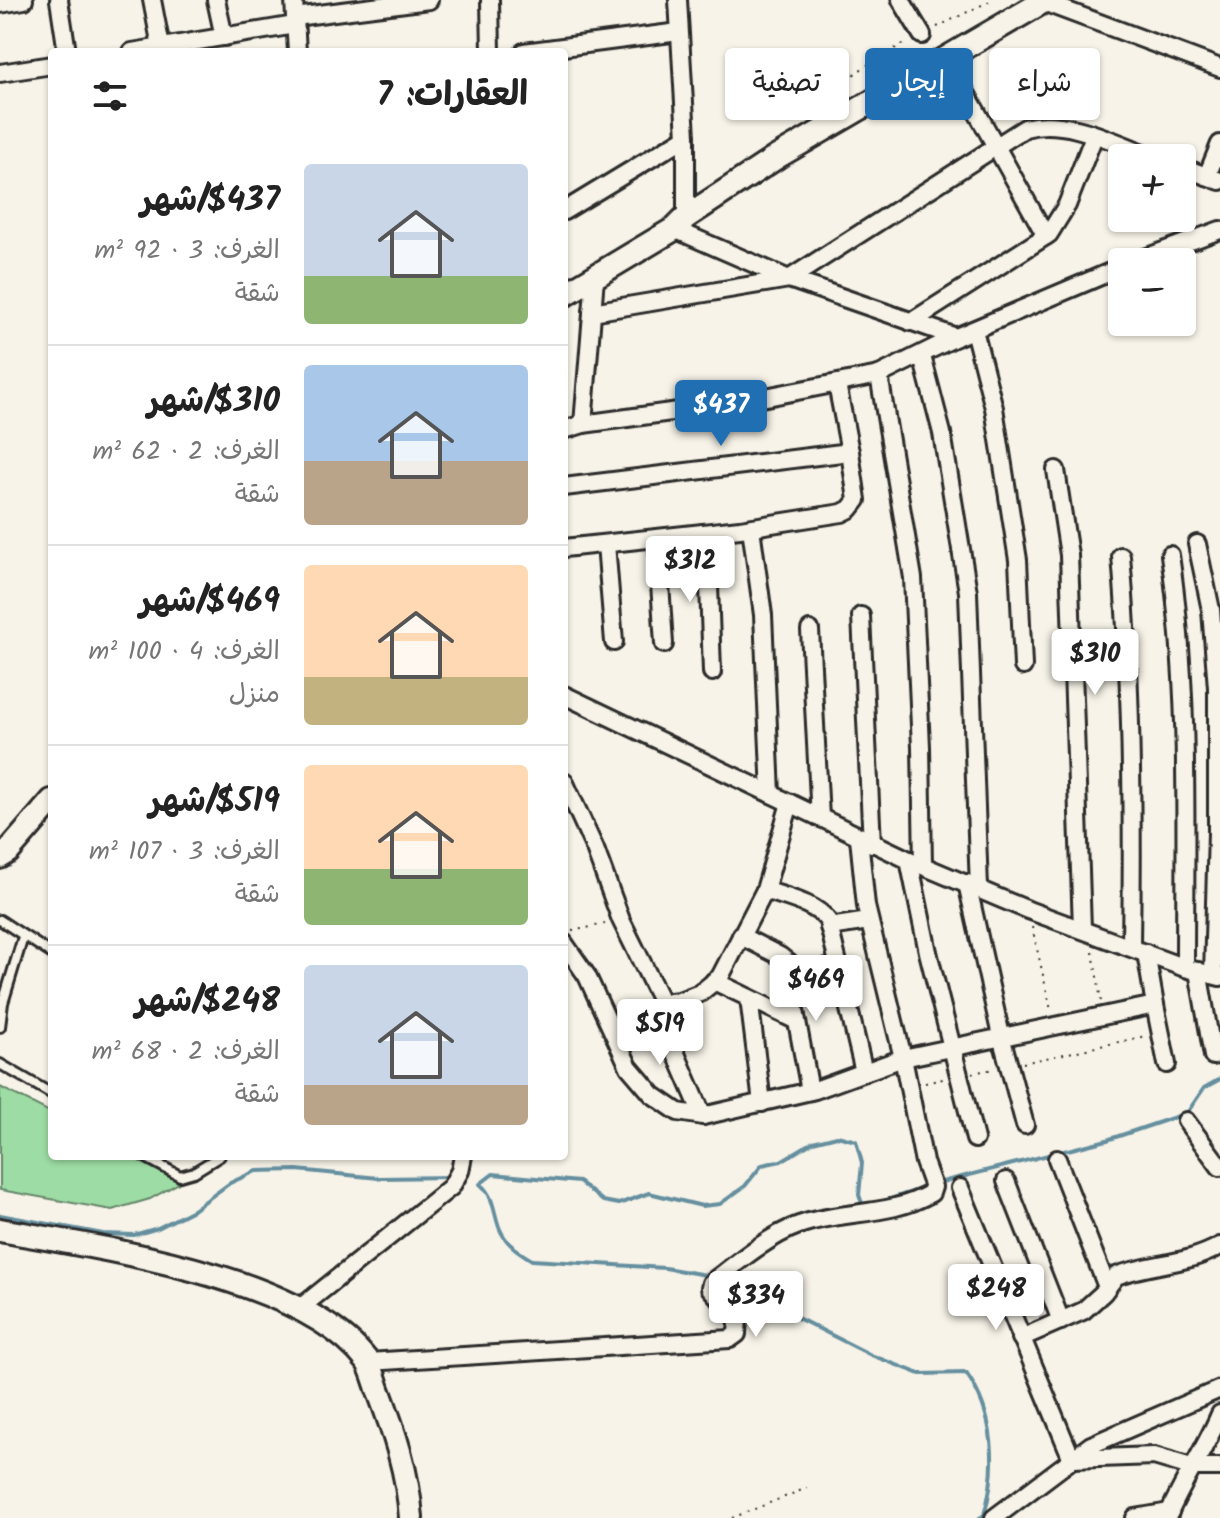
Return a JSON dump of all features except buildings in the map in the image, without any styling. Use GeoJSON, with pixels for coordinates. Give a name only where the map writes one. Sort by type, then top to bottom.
{"type":"FeatureCollection","features":[{"type":"Feature","properties":{"kind":"street"},"geometry":{"type":"LineString","coordinates":[[0,4],[24,0]]}},
{"type":"Feature","properties":{"kind":"street"},"geometry":{"type":"LineString","coordinates":[[59,0],[66,48]]}},
{"type":"Feature","properties":{"kind":"street"},"geometry":{"type":"LineString","coordinates":[[152,0],[161,47]]}},
{"type":"Feature","properties":{"kind":"street"},"geometry":{"type":"LineString","coordinates":[[216,0],[224,37]]}},
{"type":"Feature","properties":{"kind":"street"},"geometry":{"type":"LineString","coordinates":[[294,0],[297,48]]}},
{"type":"Feature","properties":{"kind":"street"},"geometry":{"type":"LineString","coordinates":[[155,48],[295,21],[429,0]]}},
{"type":"Feature","properties":{"kind":"street"},"geometry":{"type":"LineString","coordinates":[[490,0],[491,48]]}},
{"type":"Feature","properties":{"kind":"street"},"geometry":{"type":"LineString","coordinates":[[678,0],[686,137],[680,223]]}},
{"type":"Feature","properties":{"kind":"street"},"geometry":{"type":"LineString","coordinates":[[901,0],[922,35]]}},
{"type":"Feature","properties":{"kind":"street"},"geometry":{"type":"LineString","coordinates":[[961,48],[1042,1],[1220,68]]}},
{"type":"Feature","properties":{"kind":"street"},"geometry":{"type":"LineString","coordinates":[[555,48],[679,32]]}},
{"type":"Feature","properties":{"kind":"street"},"geometry":{"type":"LineString","coordinates":[[0,73],[48,66]]}},
{"type":"Feature","properties":{"kind":"street"},"geometry":{"type":"LineString","coordinates":[[568,293],[680,223],[777,157],[865,105]]}},
{"type":"Feature","properties":{"kind":"street"},"geometry":{"type":"LineString","coordinates":[[973,106],[1046,236]]}},
{"type":"Feature","properties":{"kind":"street"},"geometry":{"type":"LineString","coordinates":[[592,312],[789,279],[1025,128],[1056,124],[1117,144]]}},
{"type":"Feature","properties":{"kind":"street"},"geometry":{"type":"LineString","coordinates":[[911,322],[1046,236],[1059,222],[1094,136]]}},
{"type":"Feature","properties":{"kind":"street"},"geometry":{"type":"LineString","coordinates":[[568,209],[686,137]]}},
{"type":"Feature","properties":{"kind":"street"},"geometry":{"type":"LineString","coordinates":[[1214,178],[1220,144]]}},
{"type":"Feature","properties":{"kind":"street"},"geometry":{"type":"LineString","coordinates":[[680,223],[789,279],[956,337]]}},
{"type":"Feature","properties":{"kind":"street"},"geometry":{"type":"LineString","coordinates":[[1172,248],[1220,230]]}},
{"type":"Feature","properties":{"kind":"street"},"geometry":{"type":"LineString","coordinates":[[568,429],[583,424],[730,404],[879,375],[956,337],[1108,273]]}},
{"type":"Feature","properties":{"kind":"street"},"geometry":{"type":"LineString","coordinates":[[583,424],[595,277]]}},
{"type":"Feature","properties":{"kind":"street"},"geometry":{"type":"LineString","coordinates":[[974,330],[994,408],[1018,560],[1023,666]]}},
{"type":"Feature","properties":{"kind":"street"},"geometry":{"type":"LineString","coordinates":[[922,356],[942,433],[968,592],[973,886],[1001,1036],[1025,1125]]}},
{"type":"Feature","properties":{"kind":"street"},"geometry":{"type":"LineString","coordinates":[[879,375],[913,578],[921,747],[916,863],[928,952],[975,1139]]}},
{"type":"Feature","properties":{"kind":"street"},"geometry":{"type":"LineString","coordinates":[[568,548],[751,528],[842,513],[850,509],[857,500],[837,384]]}},
{"type":"Feature","properties":{"kind":"street"},"geometry":{"type":"LineString","coordinates":[[568,487],[850,452]]}},
{"type":"Feature","properties":{"kind":"street"},"geometry":{"type":"LineString","coordinates":[[1056,470],[1069,555],[1086,930]]}},
{"type":"Feature","properties":{"kind":"street"},"geometry":{"type":"LineString","coordinates":[[751,528],[763,615],[771,794]]}},
{"type":"Feature","properties":{"kind":"street"},"geometry":{"type":"LineString","coordinates":[[703,533],[709,585],[712,672]]}},
{"type":"Feature","properties":{"kind":"street"},"geometry":{"type":"LineString","coordinates":[[657,538],[664,644]]}},
{"type":"Feature","properties":{"kind":"street"},"geometry":{"type":"LineString","coordinates":[[606,544],[614,642]]}},
{"type":"Feature","properties":{"kind":"street"},"geometry":{"type":"LineString","coordinates":[[1197,544],[1216,636],[1219,787],[1218,898],[1204,973]]}},
{"type":"Feature","properties":{"kind":"street"},"geometry":{"type":"LineString","coordinates":[[1170,555],[1181,636],[1185,769],[1213,1056]]}},
{"type":"Feature","properties":{"kind":"street"},"geometry":{"type":"LineString","coordinates":[[1121,556],[1138,950],[1155,1005],[1167,1064]]}},
{"type":"Feature","properties":{"kind":"street"},"geometry":{"type":"LineString","coordinates":[[368,1362],[730,1339],[737,1334],[738,1319],[713,1293],[711,1283],[727,1270],[798,1225],[878,1211],[927,1195],[932,1183],[924,1162],[903,1058],[869,921],[861,616]]}},
{"type":"Feature","properties":{"kind":"street"},"geometry":{"type":"LineString","coordinates":[[810,630],[820,818]]}},
{"type":"Feature","properties":{"kind":"street"},"geometry":{"type":"LineString","coordinates":[[568,697],[865,841],[1028,910],[1204,973]]}},
{"type":"Feature","properties":{"kind":"street"},"geometry":{"type":"LineString","coordinates":[[568,790],[595,849],[621,920],[662,1003],[669,1034],[703,1116]]}},
{"type":"Feature","properties":{"kind":"street"},"geometry":{"type":"LineString","coordinates":[[662,1003],[700,993],[720,977],[765,890],[790,803]]}},
{"type":"Feature","properties":{"kind":"street"},"geometry":{"type":"LineString","coordinates":[[3,854],[48,805]]}},
{"type":"Feature","properties":{"kind":"street"},"geometry":{"type":"LineString","coordinates":[[765,890],[824,914],[864,1072]]}},
{"type":"Feature","properties":{"kind":"street"},"geometry":{"type":"LineString","coordinates":[[829,927],[869,921]]}},
{"type":"Feature","properties":{"kind":"street"},"geometry":{"type":"LineString","coordinates":[[741,936],[766,948],[796,969],[805,971],[838,967]]}},
{"type":"Feature","properties":{"kind":"street"},"geometry":{"type":"LineString","coordinates":[[568,949],[587,976],[629,1067],[639,1080],[653,1095],[678,1112],[703,1116],[810,1091],[903,1058],[1155,1005]]}},
{"type":"Feature","properties":{"kind":"street"},"geometry":{"type":"LineString","coordinates":[[786,962],[810,1091]]}},
{"type":"Feature","properties":{"kind":"street"},"geometry":{"type":"LineString","coordinates":[[714,981],[795,1020]]}},
{"type":"Feature","properties":{"kind":"street"},"geometry":{"type":"LineString","coordinates":[[749,998],[762,1103]]}},
{"type":"Feature","properties":{"kind":"street"},"geometry":{"type":"LineString","coordinates":[[1186,1121],[1220,1167]]}},
{"type":"Feature","properties":{"kind":"street"},"geometry":{"type":"LineString","coordinates":[[1057,1159],[1107,1287]]}},
{"type":"Feature","properties":{"kind":"street"},"geometry":{"type":"LineString","coordinates":[[300,1308],[445,1192],[456,1180],[462,1160]]}},
{"type":"Feature","properties":{"kind":"street"},"geometry":{"type":"LineString","coordinates":[[1006,1181],[1061,1321]]}},
{"type":"Feature","properties":{"kind":"street"},"geometry":{"type":"LineString","coordinates":[[960,1188],[1072,1459]]}},
{"type":"Feature","properties":{"kind":"street"},"geometry":{"type":"LineString","coordinates":[[0,1230],[140,1256],[214,1275],[300,1308],[330,1328],[368,1362],[406,1477],[411,1518]]}},
{"type":"Feature","properties":{"kind":"street"},"geometry":{"type":"LineString","coordinates":[[1021,1338],[1083,1311],[1116,1276],[1173,1264],[1220,1246]]}},
{"type":"Feature","properties":{"kind":"street"},"geometry":{"type":"LineString","coordinates":[[994,1518],[1072,1459],[1110,1436],[1220,1389]]}},
{"type":"Feature","properties":{"kind":"street"},"geometry":{"type":"LineString","coordinates":[[1135,1518],[1168,1515],[1220,1414]]}},
{"type":"Feature","properties":{"kind":"street"},"geometry":{"type":"LineString","coordinates":[[1072,1459],[1154,1456],[1191,1467],[1220,1467]]}},
{"type":"Feature","properties":{"kind":"lane"},"geometry":{"type":"LineString","coordinates":[[0,920],[48,952]]}},
{"type":"Feature","properties":{"kind":"lane"},"geometry":{"type":"LineString","coordinates":[[0,1027],[1,1002],[23,937]]}},
{"type":"Feature","properties":{"kind":"lane"},"geometry":{"type":"LineString","coordinates":[[0,1064],[48,1092]]}},
{"type":"Feature","properties":{"kind":"lane"},"geometry":{"type":"LineString","coordinates":[[150,1160],[180,1176],[187,1176],[213,1160]]}},
{"type":"Feature","properties":{"kind":"path"},"geometry":{"type":"LineString","coordinates":[[799,126],[816,106],[889,51],[992,0]]}},
{"type":"Feature","properties":{"kind":"path"},"geometry":{"type":"LineString","coordinates":[[1028,910],[1055,1026]]}},
{"type":"Feature","properties":{"kind":"path"},"geometry":{"type":"LineString","coordinates":[[568,931],[621,920]]}},
{"type":"Feature","properties":{"kind":"path"},"geometry":{"type":"LineString","coordinates":[[1086,930],[1104,1015]]}},
{"type":"Feature","properties":{"kind":"path"},"geometry":{"type":"LineString","coordinates":[[909,1087],[1160,1033]]}},
{"type":"Feature","properties":{"kind":"path"},"geometry":{"type":"LineString","coordinates":[[732,1518],[807,1488]]}},
{"type":"Feature","properties":{"kind":"green space"},"geometry":{"type":"Polygon","coordinates":[[[0,1087],[48,1111],[48,1160],[144,1160],[184,1180],[150,1199],[112,1210],[0,1190],[0,1087]]]}},
{"type":"Feature","properties":{"kind":"waterway"},"geometry":{"type":"LineString","coordinates":[[938,1183],[1107,1140],[1187,1113],[1204,1088],[1220,1079]]}},
{"type":"Feature","properties":{"kind":"waterway"},"geometry":{"type":"LineString","coordinates":[[712,1276],[665,1268],[532,1260],[505,1238],[491,1198],[480,1184],[493,1174],[579,1182],[603,1201],[619,1204],[649,1193],[702,1206],[720,1204],[745,1186],[762,1165],[781,1161],[813,1142],[837,1136],[856,1141],[862,1163],[859,1195],[865,1206]]}},
{"type":"Feature","properties":{"kind":"waterway"},"geometry":{"type":"LineString","coordinates":[[0,1215],[103,1234],[134,1235],[158,1228],[193,1210],[230,1183],[256,1171],[297,1170],[379,1178],[453,1177]]}},
{"type":"Feature","properties":{"kind":"waterway"},"geometry":{"type":"LineString","coordinates":[[881,1202],[930,1186]]}},
{"type":"Feature","properties":{"kind":"waterway"},"geometry":{"type":"LineString","coordinates":[[724,1281],[871,1355],[920,1374],[966,1373],[983,1406],[991,1441],[991,1478],[984,1515],[980,1518]]}}]}
